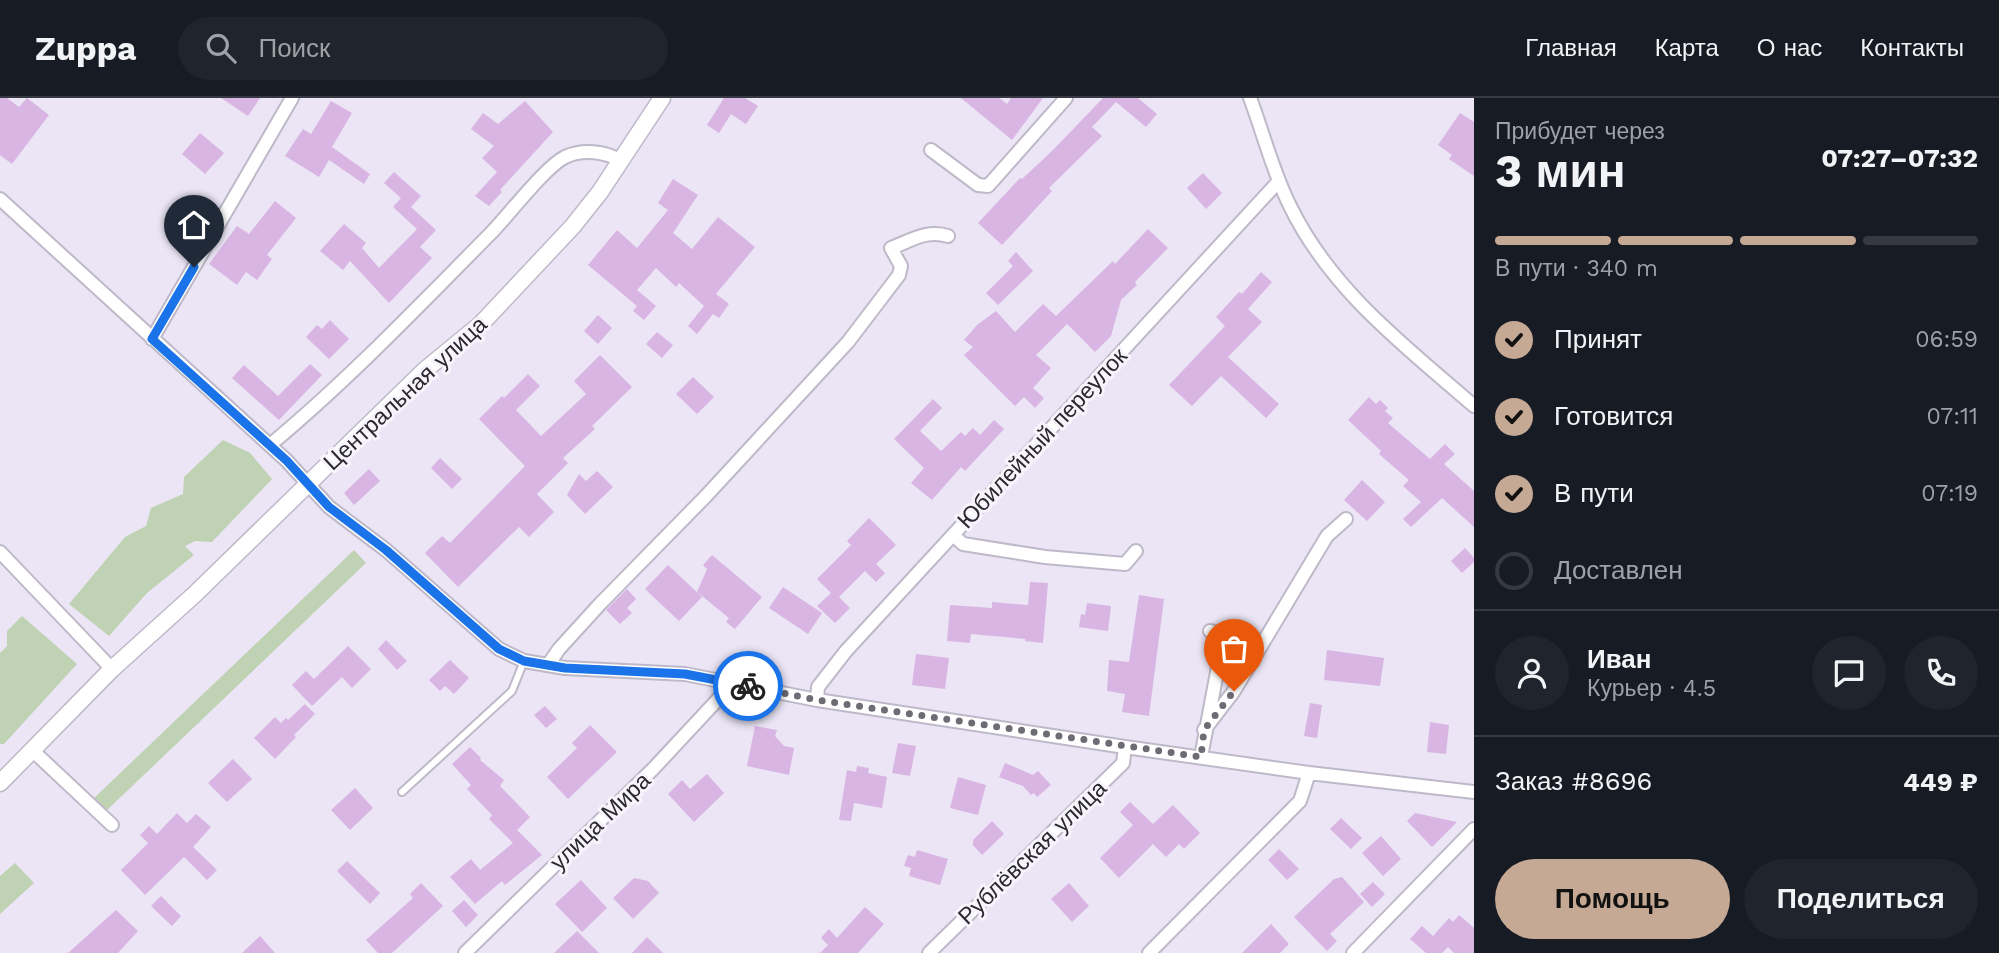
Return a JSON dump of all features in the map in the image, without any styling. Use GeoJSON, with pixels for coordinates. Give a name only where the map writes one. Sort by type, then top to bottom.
{"type":"FeatureCollection","features":[{"type":"Feature","properties":{"kind":"street"},"geometry":{"type":"LineString","coordinates":[[152,339],[292,98]]}},
{"type":"Feature","properties":{"kind":"street","name":"Центральная улица"},"geometry":{"type":"LineString","coordinates":[[0,783],[112,669],[195,594],[425,370],[481,324],[573,226],[600,192],[662,98]]}},
{"type":"Feature","properties":{"kind":"street"},"geometry":{"type":"LineString","coordinates":[[931,149],[978,185],[988,186],[1066,98]]}},
{"type":"Feature","properties":{"kind":"street"},"geometry":{"type":"LineString","coordinates":[[1250,98],[1278,182],[1318,255],[1363,308],[1474,407]]}},
{"type":"Feature","properties":{"kind":"street"},"geometry":{"type":"LineString","coordinates":[[270,445],[437,288],[551,167],[565,157],[582,153],[611,155],[621,160]]}},
{"type":"Feature","properties":{"kind":"street","name":"Юбилейный переулок"},"geometry":{"type":"LineString","coordinates":[[817,700],[818,687],[846,652],[1278,182]]}},
{"type":"Feature","properties":{"kind":"street"},"geometry":{"type":"LineString","coordinates":[[0,199],[270,445],[329,507],[386,550],[499,649],[524,661],[634,673],[685,674],[817,700],[1125,747],[1310,773],[1474,792]]}},
{"type":"Feature","properties":{"kind":"street"},"geometry":{"type":"LineString","coordinates":[[548,665],[600,604],[706,496],[848,342],[899,275],[901,266],[891,248],[929,234],[948,236]]}},
{"type":"Feature","properties":{"kind":"street"},"geometry":{"type":"LineString","coordinates":[[1204,730],[1234,691],[1327,536],[1346,519]]}},
{"type":"Feature","properties":{"kind":"street"},"geometry":{"type":"LineString","coordinates":[[953,535],[963,544],[1125,564],[1136,551]]}},
{"type":"Feature","properties":{"kind":"street"},"geometry":{"type":"LineString","coordinates":[[0,552],[112,669]]}},
{"type":"Feature","properties":{"kind":"street"},"geometry":{"type":"LineString","coordinates":[[1201,757],[1224,635],[1210,631]]}},
{"type":"Feature","properties":{"kind":"street","name":"улица Мира"},"geometry":{"type":"LineString","coordinates":[[465,953],[654,768],[721,696],[724,682]]}},
{"type":"Feature","properties":{"kind":"street","name":"Рублёвская улица"},"geometry":{"type":"LineString","coordinates":[[929,953],[1123,763],[1125,747]]}},
{"type":"Feature","properties":{"kind":"street"},"geometry":{"type":"LineString","coordinates":[[32,750],[112,825]]}},
{"type":"Feature","properties":{"kind":"street"},"geometry":{"type":"LineString","coordinates":[[1149,953],[1300,801],[1310,773]]}},
{"type":"Feature","properties":{"kind":"street"},"geometry":{"type":"LineString","coordinates":[[1353,953],[1474,829]]}},
{"type":"Feature","properties":{"kind":"lane"},"geometry":{"type":"LineString","coordinates":[[402,792],[512,691],[524,661]]}},
{"type":"Feature","properties":{"kind":"green space"},"geometry":{"type":"Polygon","coordinates":[[[223,440],[250,453],[272,479],[212,542],[195,541],[185,546],[194,555],[147,593],[109,636],[69,604],[125,537],[146,526],[151,508],[183,494],[184,477],[223,440]]]}},
{"type":"Feature","properties":{"kind":"green space"},"geometry":{"type":"Polygon","coordinates":[[[354,550],[366,563],[105,812],[93,799],[354,550]]]}},
{"type":"Feature","properties":{"kind":"green space"},"geometry":{"type":"Polygon","coordinates":[[[22,616],[77,664],[4,744],[0,744],[0,653],[7,646],[7,631],[22,616]]]}},
{"type":"Feature","properties":{"kind":"green space"},"geometry":{"type":"Polygon","coordinates":[[[15,863],[34,883],[0,914],[0,876],[15,863]]]}},
{"type":"Feature","properties":{"kind":"building"},"geometry":{"type":"Polygon","coordinates":[[[0,98],[7,98],[19,107],[27,98],[49,115],[12,164],[0,155],[0,98]]]}},
{"type":"Feature","properties":{"kind":"building"},"geometry":{"type":"Polygon","coordinates":[[[221,98],[260,98],[248,116],[221,98]]]}},
{"type":"Feature","properties":{"kind":"building"},"geometry":{"type":"Polygon","coordinates":[[[724,98],[745,98],[758,106],[746,124],[731,114],[719,133],[707,125],[724,98]]]}},
{"type":"Feature","properties":{"kind":"building"},"geometry":{"type":"Polygon","coordinates":[[[961,98],[999,98],[1007,104],[1011,98],[1043,98],[1012,140],[961,98]]]}},
{"type":"Feature","properties":{"kind":"building"},"geometry":{"type":"Polygon","coordinates":[[[1103,98],[1138,98],[1157,114],[1146,127],[1116,102],[1092,127],[1102,136],[1049,188],[1052,191],[1002,245],[978,223],[1020,178],[1053,150],[1103,98]]]}},
{"type":"Feature","properties":{"kind":"building"},"geometry":{"type":"Polygon","coordinates":[[[331,101],[352,113],[332,147],[370,174],[364,184],[329,160],[319,177],[285,156],[303,129],[311,134],[331,101]]]}},
{"type":"Feature","properties":{"kind":"building"},"geometry":{"type":"Polygon","coordinates":[[[525,101],[553,132],[500,190],[502,192],[489,206],[475,196],[497,172],[482,158],[494,146],[471,129],[483,113],[498,124],[525,101]]]}},
{"type":"Feature","properties":{"kind":"building"},"geometry":{"type":"Polygon","coordinates":[[[1460,113],[1474,122],[1474,176],[1449,159],[1452,155],[1438,145],[1460,113]]]}},
{"type":"Feature","properties":{"kind":"building"},"geometry":{"type":"Polygon","coordinates":[[[200,133],[224,153],[205,174],[182,154],[200,133]]]}},
{"type":"Feature","properties":{"kind":"building"},"geometry":{"type":"Polygon","coordinates":[[[394,172],[421,196],[411,207],[436,230],[420,247],[432,258],[389,303],[350,261],[343,270],[320,251],[344,224],[366,243],[362,248],[379,268],[417,229],[393,207],[401,198],[384,183],[394,172]]]}},
{"type":"Feature","properties":{"kind":"building"},"geometry":{"type":"Polygon","coordinates":[[[1203,173],[1222,193],[1206,209],[1187,188],[1203,173]]]}},
{"type":"Feature","properties":{"kind":"building"},"geometry":{"type":"Polygon","coordinates":[[[673,179],[698,195],[673,233],[692,249],[718,217],[755,247],[716,294],[729,304],[719,318],[713,314],[697,334],[688,326],[704,306],[679,283],[676,287],[656,268],[637,290],[656,306],[644,320],[633,311],[637,306],[588,265],[617,230],[637,248],[668,210],[658,203],[673,179]]]}},
{"type":"Feature","properties":{"kind":"building"},"geometry":{"type":"Polygon","coordinates":[[[275,201],[296,218],[267,255],[272,259],[257,280],[246,272],[237,285],[209,264],[237,226],[249,234],[275,201]]]}},
{"type":"Feature","properties":{"kind":"building"},"geometry":{"type":"Polygon","coordinates":[[[1148,229],[1168,248],[1121,300],[1111,336],[1095,352],[1067,324],[1036,355],[1051,368],[1033,388],[1044,398],[1035,408],[1024,397],[1015,406],[964,355],[973,347],[964,340],[977,325],[996,311],[1015,332],[1043,304],[1056,316],[1113,261],[1115,264],[1148,229]]]}},
{"type":"Feature","properties":{"kind":"building"},"geometry":{"type":"Polygon","coordinates":[[[1016,252],[1033,271],[998,305],[986,293],[1013,266],[1008,261],[1016,252]]]}},
{"type":"Feature","properties":{"kind":"building"},"geometry":{"type":"Polygon","coordinates":[[[1261,272],[1272,282],[1248,309],[1262,322],[1228,357],[1279,404],[1266,418],[1221,376],[1192,406],[1169,385],[1225,326],[1216,317],[1239,292],[1242,294],[1261,272]]]}},
{"type":"Feature","properties":{"kind":"building"},"geometry":{"type":"Polygon","coordinates":[[[598,315],[612,328],[598,344],[584,331],[598,315]]]}},
{"type":"Feature","properties":{"kind":"building"},"geometry":{"type":"Polygon","coordinates":[[[330,320],[349,339],[329,359],[306,337],[317,325],[322,329],[330,320]]]}},
{"type":"Feature","properties":{"kind":"building"},"geometry":{"type":"Polygon","coordinates":[[[657,332],[673,345],[662,358],[646,344],[657,332]]]}},
{"type":"Feature","properties":{"kind":"building"},"geometry":{"type":"Polygon","coordinates":[[[600,355],[632,387],[592,426],[595,429],[563,458],[568,463],[537,494],[554,512],[529,537],[519,527],[458,587],[425,553],[442,536],[450,543],[525,466],[479,419],[528,374],[540,386],[516,410],[541,436],[586,394],[574,381],[600,355]]]}},
{"type":"Feature","properties":{"kind":"building"},"geometry":{"type":"Polygon","coordinates":[[[310,364],[322,375],[279,420],[232,378],[244,365],[278,396],[310,364]]]}},
{"type":"Feature","properties":{"kind":"building"},"geometry":{"type":"Polygon","coordinates":[[[693,377],[714,397],[697,414],[676,394],[693,377]]]}},
{"type":"Feature","properties":{"kind":"building"},"geometry":{"type":"Polygon","coordinates":[[[1369,397],[1376,404],[1380,400],[1388,408],[1385,411],[1393,418],[1388,423],[1430,459],[1445,444],[1455,454],[1444,464],[1474,491],[1474,527],[1442,498],[1411,527],[1403,519],[1421,502],[1403,486],[1409,480],[1379,454],[1381,451],[1348,420],[1369,397]]]}},
{"type":"Feature","properties":{"kind":"building"},"geometry":{"type":"Polygon","coordinates":[[[933,399],[942,408],[920,431],[941,451],[961,432],[965,436],[973,428],[980,435],[994,420],[1004,429],[965,471],[961,467],[932,500],[911,483],[924,468],[894,439],[933,399]]]}},
{"type":"Feature","properties":{"kind":"building"},"geometry":{"type":"Polygon","coordinates":[[[440,458],[462,479],[452,489],[431,468],[440,458]]]}},
{"type":"Feature","properties":{"kind":"building"},"geometry":{"type":"Polygon","coordinates":[[[369,469],[380,481],[354,505],[344,493],[369,469]]]}},
{"type":"Feature","properties":{"kind":"building"},"geometry":{"type":"Polygon","coordinates":[[[597,471],[613,487],[585,514],[567,495],[579,474],[586,481],[597,471]]]}},
{"type":"Feature","properties":{"kind":"building"},"geometry":{"type":"Polygon","coordinates":[[[1362,480],[1385,502],[1367,521],[1344,500],[1362,480]]]}},
{"type":"Feature","properties":{"kind":"building"},"geometry":{"type":"Polygon","coordinates":[[[869,518],[896,545],[876,564],[885,573],[876,582],[865,571],[839,597],[850,608],[835,623],[817,606],[831,593],[817,579],[851,545],[847,541],[869,518]]]}},
{"type":"Feature","properties":{"kind":"building"},"geometry":{"type":"Polygon","coordinates":[[[1465,548],[1474,558],[1474,562],[1462,573],[1451,561],[1465,548]]]}},
{"type":"Feature","properties":{"kind":"building"},"geometry":{"type":"Polygon","coordinates":[[[712,555],[762,597],[735,629],[726,622],[729,618],[697,592],[707,569],[703,565],[712,555]]]}},
{"type":"Feature","properties":{"kind":"building"},"geometry":{"type":"Polygon","coordinates":[[[668,565],[702,597],[679,621],[645,589],[668,565]]]}},
{"type":"Feature","properties":{"kind":"building"},"geometry":{"type":"Polygon","coordinates":[[[1030,582],[1048,583],[1043,643],[971,634],[970,643],[947,641],[950,605],[992,608],[992,602],[1028,605],[1030,582]]]}},
{"type":"Feature","properties":{"kind":"building"},"geometry":{"type":"Polygon","coordinates":[[[783,587],[822,613],[808,634],[769,608],[783,587]]]}},
{"type":"Feature","properties":{"kind":"building"},"geometry":{"type":"Polygon","coordinates":[[[627,589],[636,599],[627,608],[632,613],[620,624],[606,610],[627,589]]]}},
{"type":"Feature","properties":{"kind":"building"},"geometry":{"type":"Polygon","coordinates":[[[1139,595],[1164,599],[1149,716],[1122,712],[1125,694],[1107,691],[1109,660],[1129,662],[1139,595]]]}},
{"type":"Feature","properties":{"kind":"building"},"geometry":{"type":"Polygon","coordinates":[[[1087,603],[1111,606],[1108,631],[1079,627],[1081,614],[1085,615],[1087,603]]]}},
{"type":"Feature","properties":{"kind":"building"},"geometry":{"type":"Polygon","coordinates":[[[386,640],[407,661],[397,670],[378,649],[386,640]]]}},
{"type":"Feature","properties":{"kind":"building"},"geometry":{"type":"Polygon","coordinates":[[[348,646],[371,669],[352,688],[342,677],[312,706],[292,685],[306,671],[314,679],[348,646]]]}},
{"type":"Feature","properties":{"kind":"building"},"geometry":{"type":"Polygon","coordinates":[[[1327,650],[1384,658],[1380,686],[1324,680],[1327,650]]]}},
{"type":"Feature","properties":{"kind":"building"},"geometry":{"type":"Polygon","coordinates":[[[916,654],[949,658],[945,689],[912,685],[916,654]]]}},
{"type":"Feature","properties":{"kind":"building"},"geometry":{"type":"Polygon","coordinates":[[[450,660],[469,678],[454,694],[445,686],[440,691],[429,680],[450,660]]]}},
{"type":"Feature","properties":{"kind":"building"},"geometry":{"type":"Polygon","coordinates":[[[1310,703],[1322,705],[1317,738],[1304,736],[1310,703]]]}},
{"type":"Feature","properties":{"kind":"building"},"geometry":{"type":"Polygon","coordinates":[[[305,704],[315,714],[275,759],[254,738],[275,717],[281,723],[286,718],[288,720],[305,704]]]}},
{"type":"Feature","properties":{"kind":"building"},"geometry":{"type":"Polygon","coordinates":[[[545,706],[557,719],[546,728],[534,715],[545,706]]]}},
{"type":"Feature","properties":{"kind":"building"},"geometry":{"type":"Polygon","coordinates":[[[1430,722],[1449,725],[1446,754],[1427,752],[1430,722]]]}},
{"type":"Feature","properties":{"kind":"building"},"geometry":{"type":"Polygon","coordinates":[[[590,725],[617,752],[568,799],[547,777],[577,748],[572,743],[590,725]]]}},
{"type":"Feature","properties":{"kind":"building"},"geometry":{"type":"Polygon","coordinates":[[[755,726],[777,730],[775,736],[784,746],[794,748],[789,775],[747,766],[755,726]]]}},
{"type":"Feature","properties":{"kind":"building"},"geometry":{"type":"Polygon","coordinates":[[[898,743],[916,746],[910,776],[892,773],[898,743]]]}},
{"type":"Feature","properties":{"kind":"building"},"geometry":{"type":"Polygon","coordinates":[[[470,747],[480,760],[504,780],[500,786],[530,817],[517,830],[542,855],[505,885],[502,881],[475,904],[450,877],[471,859],[480,870],[513,843],[489,819],[492,815],[467,789],[471,785],[452,764],[470,747]]]}},
{"type":"Feature","properties":{"kind":"building"},"geometry":{"type":"Polygon","coordinates":[[[233,759],[252,779],[227,802],[208,783],[233,759]]]}},
{"type":"Feature","properties":{"kind":"building"},"geometry":{"type":"Polygon","coordinates":[[[1005,763],[1033,775],[1038,771],[1051,785],[1037,797],[1034,793],[1031,795],[1023,786],[999,777],[1005,763]]]}},
{"type":"Feature","properties":{"kind":"building"},"geometry":{"type":"Polygon","coordinates":[[[857,766],[869,768],[868,773],[887,777],[882,808],[854,803],[851,821],[839,820],[847,770],[856,772],[857,766]]]}},
{"type":"Feature","properties":{"kind":"building"},"geometry":{"type":"Polygon","coordinates":[[[707,774],[724,793],[694,822],[668,794],[682,780],[690,789],[707,774]]]}},
{"type":"Feature","properties":{"kind":"building"},"geometry":{"type":"Polygon","coordinates":[[[958,777],[986,785],[978,815],[950,808],[958,777]]]}},
{"type":"Feature","properties":{"kind":"building"},"geometry":{"type":"Polygon","coordinates":[[[355,788],[373,808],[350,830],[331,810],[355,788]]]}},
{"type":"Feature","properties":{"kind":"building"},"geometry":{"type":"Polygon","coordinates":[[[1130,802],[1153,824],[1173,805],[1200,833],[1184,849],[1179,844],[1166,857],[1153,844],[1119,878],[1100,858],[1133,825],[1120,812],[1130,802]]]}},
{"type":"Feature","properties":{"kind":"building"},"geometry":{"type":"Polygon","coordinates":[[[177,813],[187,823],[196,814],[211,827],[193,847],[217,870],[207,880],[184,857],[145,895],[121,870],[148,843],[140,835],[149,826],[157,834],[177,813]]]}},
{"type":"Feature","properties":{"kind":"building"},"geometry":{"type":"Polygon","coordinates":[[[1415,813],[1457,822],[1432,847],[1407,821],[1415,813]]]}},
{"type":"Feature","properties":{"kind":"building"},"geometry":{"type":"Polygon","coordinates":[[[1341,818],[1362,838],[1351,849],[1330,829],[1341,818]]]}},
{"type":"Feature","properties":{"kind":"building"},"geometry":{"type":"Polygon","coordinates":[[[992,821],[1004,834],[982,855],[973,845],[973,840],[992,821]]]}},
{"type":"Feature","properties":{"kind":"building"},"geometry":{"type":"Polygon","coordinates":[[[1381,836],[1401,859],[1383,876],[1362,853],[1381,836]]]}},
{"type":"Feature","properties":{"kind":"building"},"geometry":{"type":"Polygon","coordinates":[[[1279,849],[1299,869],[1287,880],[1268,860],[1279,849]]]}},
{"type":"Feature","properties":{"kind":"building"},"geometry":{"type":"Polygon","coordinates":[[[917,850],[948,859],[940,885],[909,876],[911,868],[904,866],[908,855],[915,857],[917,850]]]}},
{"type":"Feature","properties":{"kind":"building"},"geometry":{"type":"Polygon","coordinates":[[[347,861],[380,893],[370,904],[337,871],[347,861]]]}},
{"type":"Feature","properties":{"kind":"building"},"geometry":{"type":"Polygon","coordinates":[[[1342,877],[1364,902],[1330,934],[1337,941],[1327,951],[1294,917],[1334,879],[1342,877]]]}},
{"type":"Feature","properties":{"kind":"building"},"geometry":{"type":"Polygon","coordinates":[[[634,878],[648,881],[659,893],[633,919],[613,898],[634,878]]]}},
{"type":"Feature","properties":{"kind":"building"},"geometry":{"type":"Polygon","coordinates":[[[581,880],[607,908],[582,932],[555,904],[581,880]]]}},
{"type":"Feature","properties":{"kind":"building"},"geometry":{"type":"Polygon","coordinates":[[[1373,882],[1385,894],[1372,907],[1360,894],[1373,882]]]}},
{"type":"Feature","properties":{"kind":"building"},"geometry":{"type":"Polygon","coordinates":[[[421,883],[443,906],[392,953],[378,953],[366,940],[413,898],[410,894],[421,883]]]}},
{"type":"Feature","properties":{"kind":"building"},"geometry":{"type":"Polygon","coordinates":[[[1069,883],[1089,906],[1072,922],[1051,899],[1069,883]]]}},
{"type":"Feature","properties":{"kind":"building"},"geometry":{"type":"Polygon","coordinates":[[[161,896],[181,916],[172,926],[151,906],[161,896]]]}},
{"type":"Feature","properties":{"kind":"building"},"geometry":{"type":"Polygon","coordinates":[[[464,900],[478,915],[466,927],[452,911],[464,900]]]}},
{"type":"Feature","properties":{"kind":"building"},"geometry":{"type":"Polygon","coordinates":[[[865,907],[884,924],[858,953],[820,953],[828,945],[821,938],[829,929],[837,938],[865,907]]]}},
{"type":"Feature","properties":{"kind":"building"},"geometry":{"type":"Polygon","coordinates":[[[116,910],[138,931],[118,953],[68,953],[116,910]]]}},
{"type":"Feature","properties":{"kind":"building"},"geometry":{"type":"Polygon","coordinates":[[[1459,915],[1474,928],[1474,953],[1454,953],[1448,947],[1442,953],[1426,953],[1410,939],[1422,926],[1433,936],[1449,918],[1453,922],[1459,915]]]}},
{"type":"Feature","properties":{"kind":"building"},"geometry":{"type":"Polygon","coordinates":[[[1271,924],[1289,944],[1280,953],[1242,953],[1271,924]]]}},
{"type":"Feature","properties":{"kind":"building"},"geometry":{"type":"Polygon","coordinates":[[[577,931],[599,953],[554,953],[577,931]]]}},
{"type":"Feature","properties":{"kind":"building"},"geometry":{"type":"Polygon","coordinates":[[[260,936],[275,953],[242,953],[260,936]]]}},
{"type":"Feature","properties":{"kind":"building"},"geometry":{"type":"Polygon","coordinates":[[[647,937],[663,953],[632,953],[647,937]]]}},
{"type":"Feature","properties":{"kind":"way so far"},"geometry":{"type":"LineString","coordinates":[[748,686],[817,700],[1201,757],[1204,730],[1234,691]]}},
{"type":"Feature","properties":{"kind":"route"},"geometry":{"type":"LineString","coordinates":[[194,267],[152,339],[287,461],[329,507],[386,550],[499,649],[524,661],[565,668],[685,674],[748,686]]}}]}
